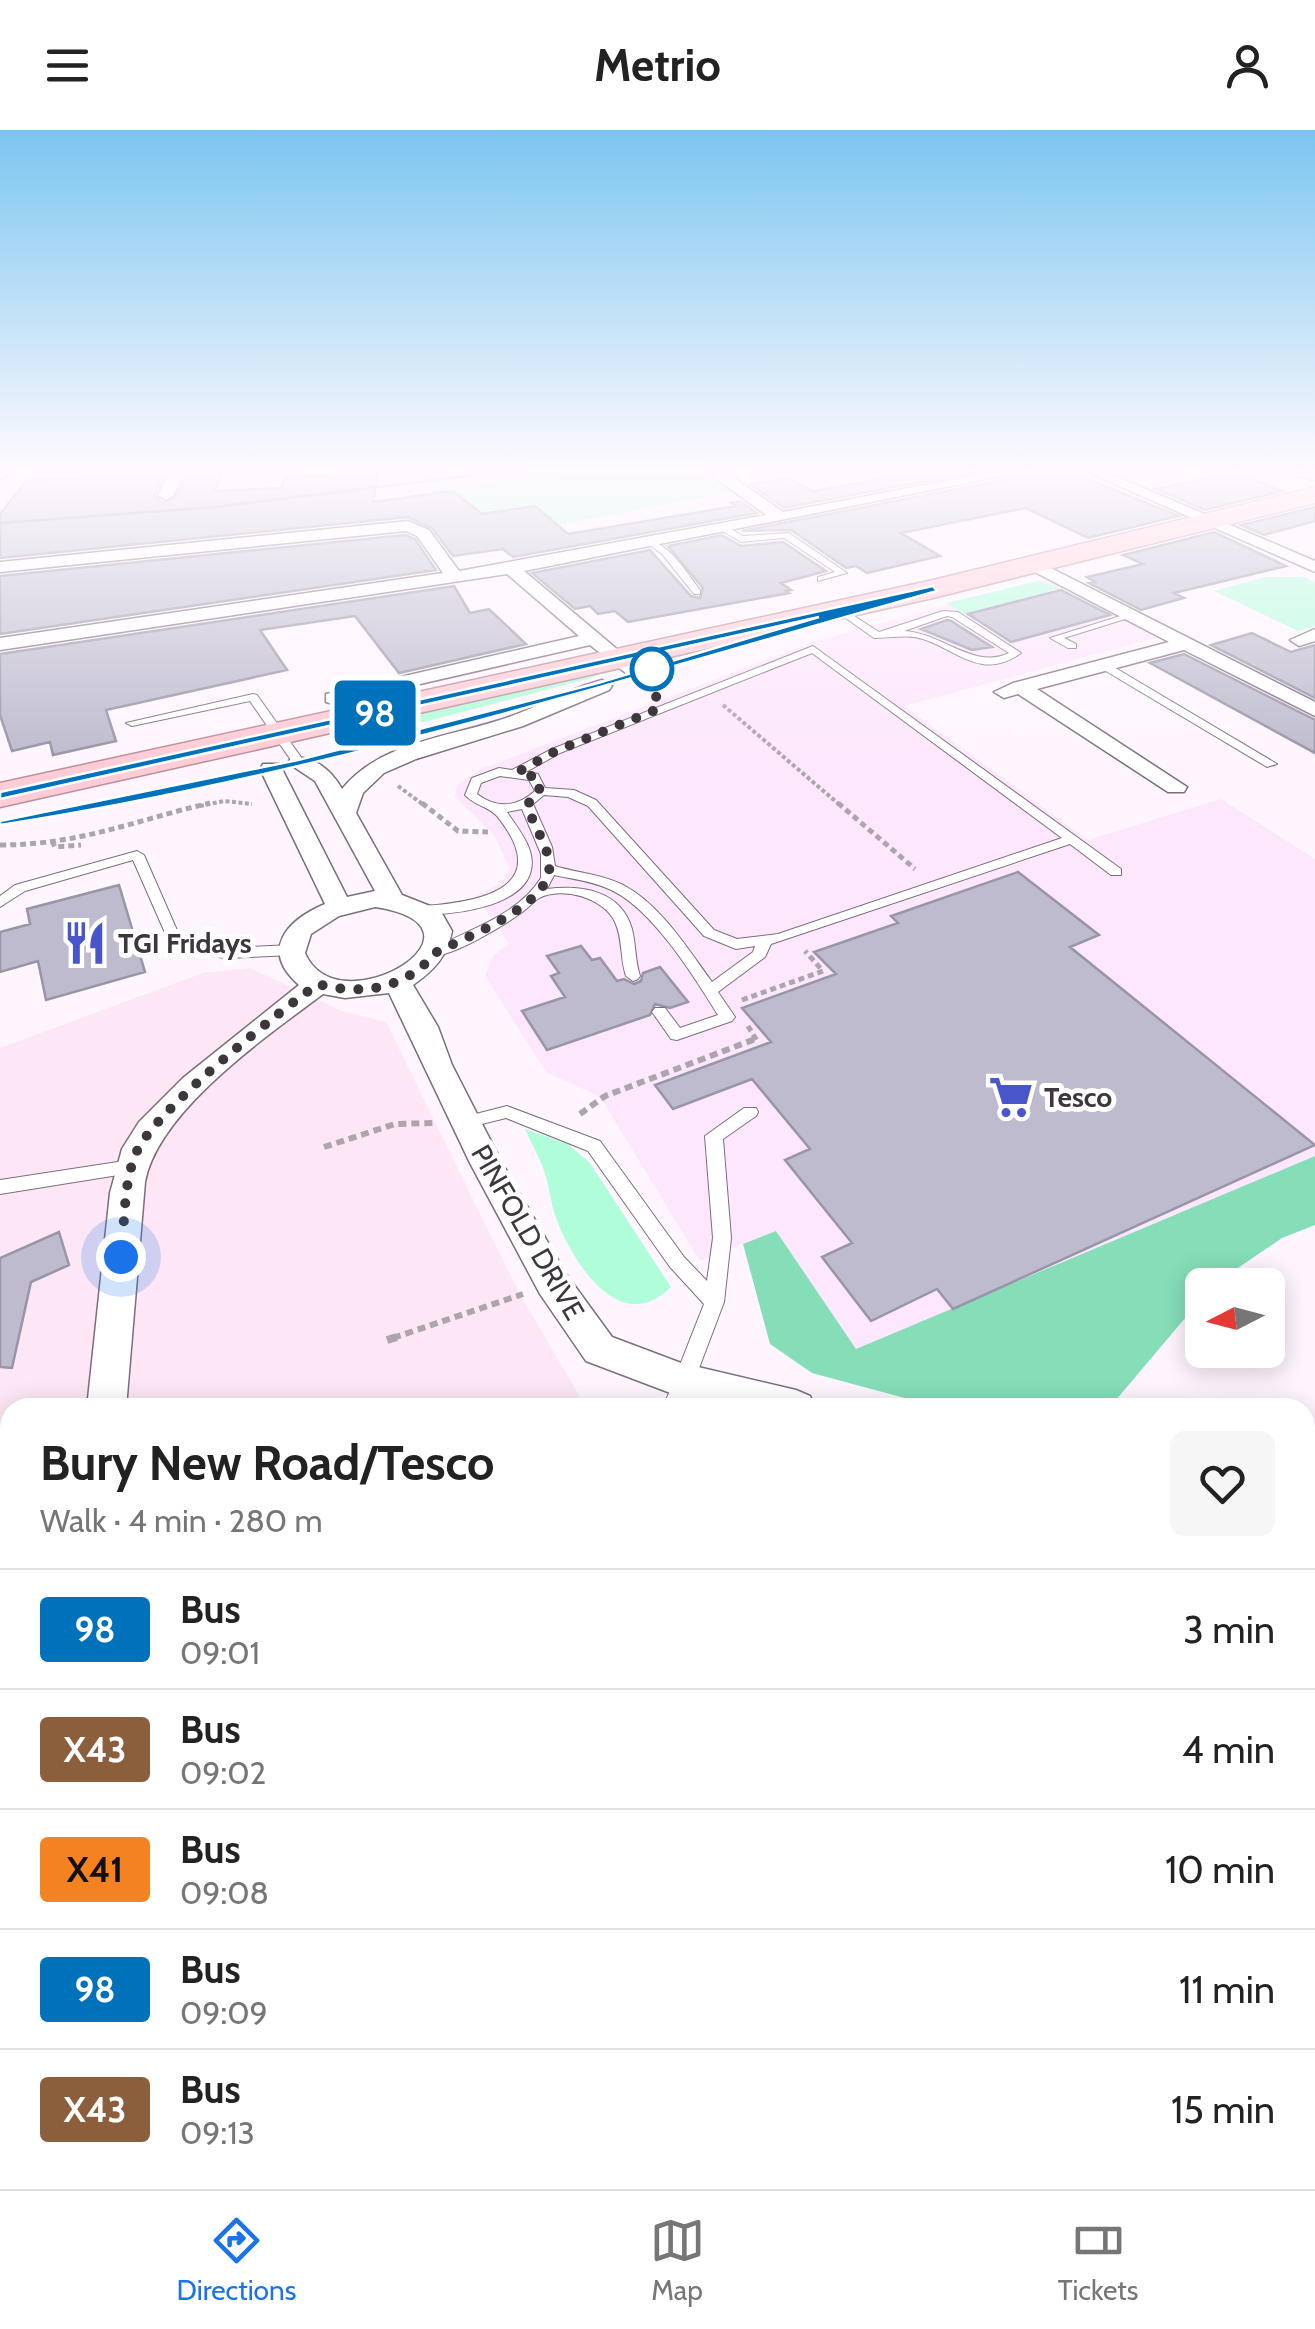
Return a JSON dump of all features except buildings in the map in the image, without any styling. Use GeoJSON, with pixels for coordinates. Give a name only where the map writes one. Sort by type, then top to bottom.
{"type":"FeatureCollection","features":[{"type":"Feature","properties":{"kind":"highway"},"geometry":{"type":"LineString","coordinates":[[0,821],[98,806],[612,664],[1022,568]]}},
{"type":"Feature","properties":{"kind":"highway"},"geometry":{"type":"LineString","coordinates":[[612,664],[844,614],[933,589]]}},
{"type":"Feature","properties":{"kind":"highway"},"geometry":{"type":"LineString","coordinates":[[0,795],[280,756]]}},
{"type":"Feature","properties":{"kind":"highway"},"geometry":{"type":"LineString","coordinates":[[0,804],[280,756]]}},
{"type":"Feature","properties":{"kind":"street"},"geometry":{"type":"LineString","coordinates":[[448,568],[454,576]]}},
{"type":"Feature","properties":{"kind":"street"},"geometry":{"type":"LineString","coordinates":[[0,644],[510,568]]}},
{"type":"Feature","properties":{"kind":"street"},"geometry":{"type":"LineString","coordinates":[[511,568],[612,664]]}},
{"type":"Feature","properties":{"kind":"street"},"geometry":{"type":"LineString","coordinates":[[1041,568],[1315,710]]}},
{"type":"Feature","properties":{"kind":"street"},"geometry":{"type":"LineString","coordinates":[[1176,787],[1142,772],[1012,689],[1187,642]]}},
{"type":"Feature","properties":{"kind":"street"},"geometry":{"type":"LineString","coordinates":[[333,698],[612,664]]}},
{"type":"Feature","properties":{"kind":"street"},"geometry":{"type":"LineString","coordinates":[[344,813],[353,790],[376,768],[408,754],[516,722],[612,664]]}},
{"type":"Feature","properties":{"kind":"street"},"geometry":{"type":"LineString","coordinates":[[280,756],[324,777],[392,900]]}},
{"type":"Feature","properties":{"kind":"street"},"geometry":{"type":"LineString","coordinates":[[280,756],[339,906]]}},
{"type":"Feature","properties":{"kind":"street"},"geometry":{"type":"LineString","coordinates":[[392,900],[423,910],[435,922],[440,937],[435,953],[426,964],[397,982],[356,990],[318,984],[302,975],[292,950],[306,924],[339,906],[392,900]]}},
{"type":"Feature","properties":{"kind":"street","name":"PINFOLD DRIVE"},"geometry":{"type":"LineString","coordinates":[[397,982],[553,1284],[599,1350],[677,1394],[711,1398]]}},
{"type":"Feature","properties":{"kind":"street"},"geometry":{"type":"LineString","coordinates":[[107,1398],[132,1167],[152,1126],[286,1006],[318,984]]}},
{"type":"Feature","properties":{"kind":"lane"},"geometry":{"type":"LineString","coordinates":[[678,568],[697,592]]}},
{"type":"Feature","properties":{"kind":"lane"},"geometry":{"type":"LineString","coordinates":[[821,579],[842,573],[835,568]]}},
{"type":"Feature","properties":{"kind":"lane"},"geometry":{"type":"LineString","coordinates":[[844,614],[878,636],[946,613],[955,614],[1016,652],[983,663],[970,661],[926,636],[890,632]]}},
{"type":"Feature","properties":{"kind":"lane"},"geometry":{"type":"LineString","coordinates":[[1072,646],[1055,638],[1133,615]]}},
{"type":"Feature","properties":{"kind":"lane"},"geometry":{"type":"LineString","coordinates":[[1072,839],[764,942],[736,944],[709,934],[592,804],[570,793],[541,791],[527,804],[499,809],[477,802],[471,788],[485,776],[518,772],[556,751],[813,649],[1072,839],[1116,872]]}},
{"type":"Feature","properties":{"kind":"lane"},"geometry":{"type":"LineString","coordinates":[[1104,665],[1272,764]]}},
{"type":"Feature","properties":{"kind":"lane"},"geometry":{"type":"LineString","coordinates":[[132,723],[253,698],[280,756]]}},
{"type":"Feature","properties":{"kind":"lane"},"geometry":{"type":"LineString","coordinates":[[518,772],[534,777],[541,791]]}},
{"type":"Feature","properties":{"kind":"lane"},"geometry":{"type":"LineString","coordinates":[[435,953],[532,902],[548,883],[550,868],[527,804]]}},
{"type":"Feature","properties":{"kind":"lane"},"geometry":{"type":"LineString","coordinates":[[423,910],[490,904],[511,888],[524,871],[524,852],[499,809]]}},
{"type":"Feature","properties":{"kind":"lane"},"geometry":{"type":"LineString","coordinates":[[0,904],[20,888],[138,855],[178,948],[226,952],[292,950]]}},
{"type":"Feature","properties":{"kind":"lane"},"geometry":{"type":"LineString","coordinates":[[550,868],[628,894],[711,990],[726,1016],[677,1034],[660,1012]]}},
{"type":"Feature","properties":{"kind":"lane"},"geometry":{"type":"LineString","coordinates":[[538,894],[576,889],[606,901],[623,922],[633,976]]}},
{"type":"Feature","properties":{"kind":"lane"},"geometry":{"type":"LineString","coordinates":[[711,990],[760,954],[764,942]]}},
{"type":"Feature","properties":{"kind":"lane"},"geometry":{"type":"LineString","coordinates":[[466,1122],[507,1112],[594,1146],[677,1262],[714,1302]]}},
{"type":"Feature","properties":{"kind":"lane"},"geometry":{"type":"LineString","coordinates":[[677,1394],[714,1302],[722,1238],[714,1136],[750,1112]]}},
{"type":"Feature","properties":{"kind":"lane"},"geometry":{"type":"LineString","coordinates":[[0,1186],[132,1167]]}},
{"type":"Feature","properties":{"kind":"path"},"geometry":{"type":"LineString","coordinates":[[0,845],[128,829],[218,802],[243,800],[252,804]]}},
{"type":"Feature","properties":{"kind":"path"},"geometry":{"type":"LineString","coordinates":[[52,841],[55,847],[82,844]]}},
{"type":"Feature","properties":{"kind":"path"},"geometry":{"type":"LineString","coordinates":[[324,1147],[395,1124],[466,1122]]}},
{"type":"Feature","properties":{"kind":"path"},"geometry":{"type":"LineString","coordinates":[[387,1340],[553,1284]]}},
{"type":"Feature","properties":{"kind":"shaded area"},"geometry":{"type":"Polygon","coordinates":[[[1039,580],[1051,581],[1159,637],[904,706],[1088,840],[1221,799],[1315,859],[1315,1156],[855,1350],[776,1231],[700,1261],[604,1103],[596,1095],[546,1072],[485,976],[493,956],[509,944],[476,896],[500,884],[510,869],[494,835],[455,797],[457,785],[481,769],[816,641],[1039,580]]]}},
{"type":"Feature","properties":{"kind":"shaded area"},"geometry":{"type":"Polygon","coordinates":[[[250,968],[342,1011],[386,1022],[518,1291],[581,1398],[0,1398],[0,1048],[203,973],[250,968]]]}},
{"type":"Feature","properties":{"kind":"green space"},"geometry":{"type":"Polygon","coordinates":[[[1265,577],[1305,577],[1315,582],[1315,626],[1298,631],[1214,591],[1265,577]]]}},
{"type":"Feature","properties":{"kind":"green space"},"geometry":{"type":"Polygon","coordinates":[[[1039,581],[1060,587],[1022,602],[967,615],[946,603],[1039,581]]]}},
{"type":"Feature","properties":{"kind":"green space"},"geometry":{"type":"Polygon","coordinates":[[[607,668],[588,679],[378,734],[370,722],[607,668]]]}},
{"type":"Feature","properties":{"kind":"green space"},"geometry":{"type":"Polygon","coordinates":[[[525,1129],[568,1144],[590,1163],[671,1287],[652,1301],[634,1304],[617,1299],[586,1273],[556,1218],[544,1171],[525,1129]]]}},
{"type":"Feature","properties":{"kind":"green space"},"geometry":{"type":"Polygon","coordinates":[[[1315,1156],[1315,1225],[1282,1238],[1238,1268],[1185,1268],[1185,1318],[1118,1398],[905,1398],[812,1373],[770,1344],[743,1244],[776,1231],[856,1349],[1315,1156]]]}},
{"type":"Feature","properties":{"kind":"bus line","name":"98"},"geometry":{"type":"LineString","coordinates":[[0,795],[933,589],[690,657],[602,686],[298,764],[98,806],[0,821]]}},
{"type":"Feature","properties":{"kind":"place","name":"TGI Fridays"},"geometry":{"type":"Point","coordinates":[85,943]}},
{"type":"Feature","properties":{"kind":"place","name":"Tesco"},"geometry":{"type":"Point","coordinates":[1011,1097]}},
{"type":"Feature","properties":{"kind":"route"},"geometry":{"type":"LineString","coordinates":[[121,1257],[132,1167],[152,1126],[286,1006],[318,984],[356,990],[397,982],[413,974],[435,953],[532,902],[548,883],[550,868],[527,804],[541,791],[541,784],[518,772],[556,751],[658,709],[652,669]]}}]}
